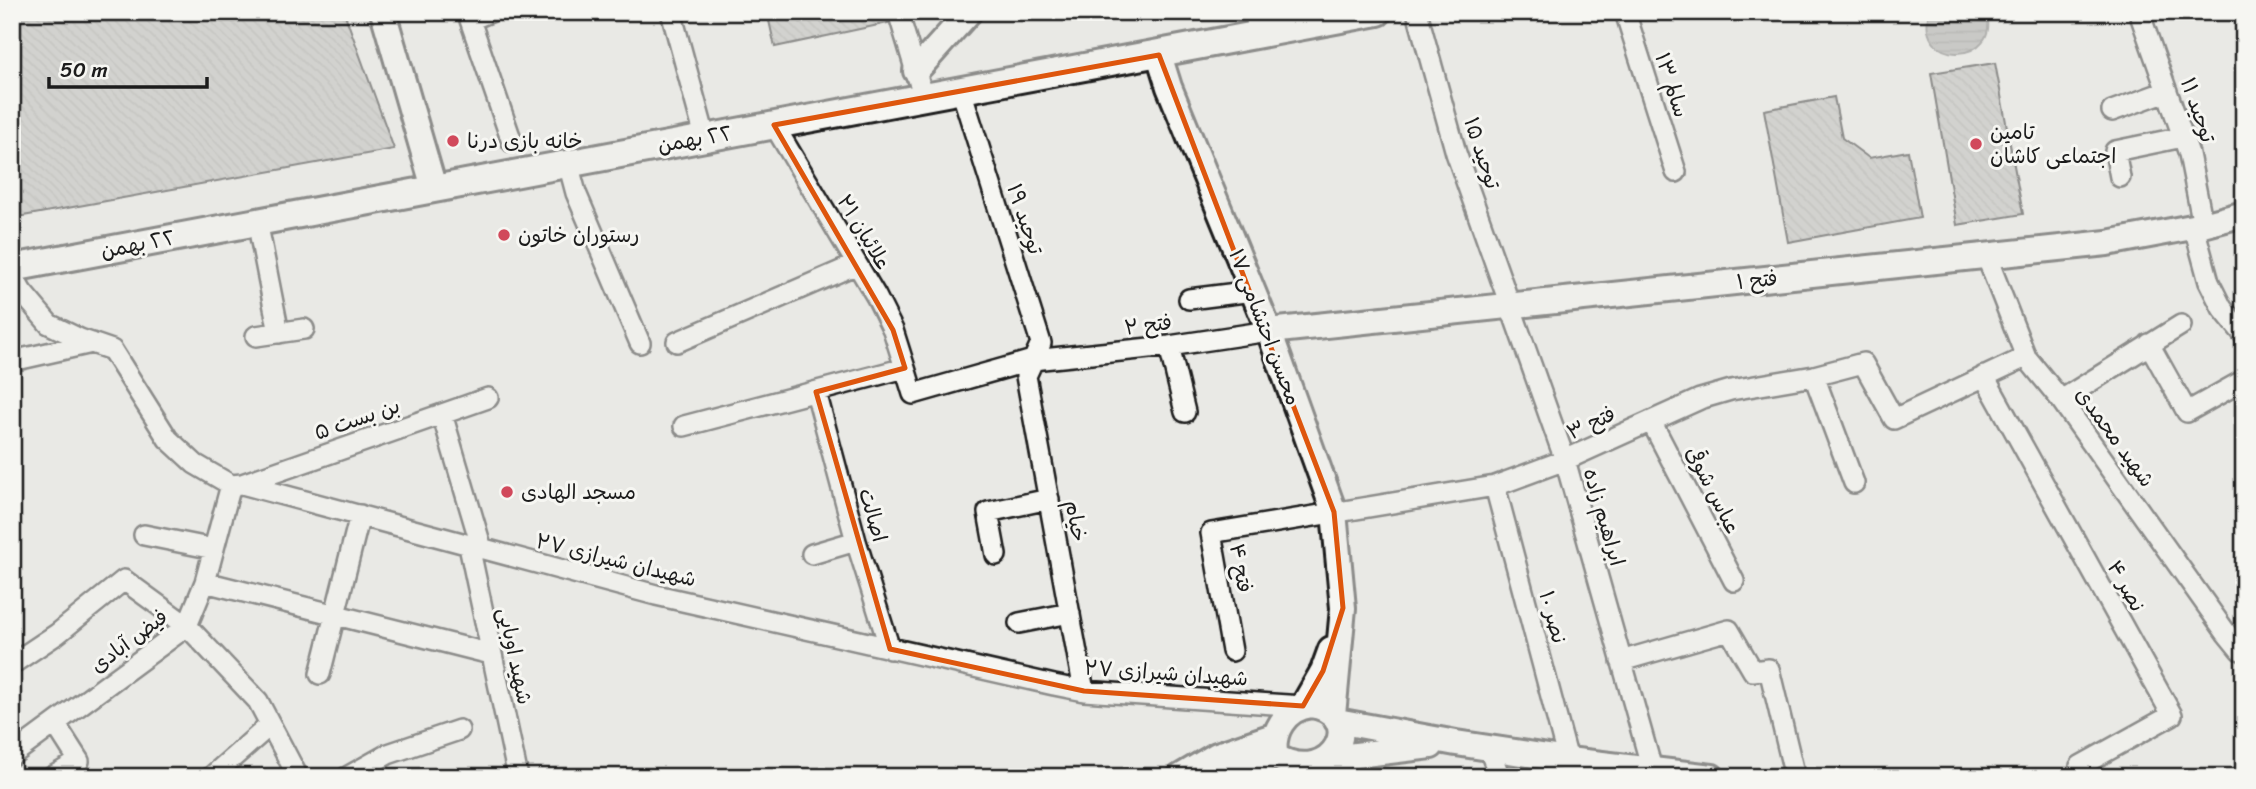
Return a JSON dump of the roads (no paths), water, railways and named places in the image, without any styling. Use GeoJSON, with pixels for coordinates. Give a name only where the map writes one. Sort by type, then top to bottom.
{"type":"FeatureCollection","features":[{"type":"Feature","properties":{"kind":"main road","name":"٢٢ بهمن"},"geometry":{"type":"LineString","coordinates":[[12,268],[774,125],[919,84],[961,90],[1158,55],[1256,23],[1378,12]]}},
{"type":"Feature","properties":{"kind":"street"},"geometry":{"type":"LineString","coordinates":[[383,12],[434,188]]}},
{"type":"Feature","properties":{"kind":"street"},"geometry":{"type":"LineString","coordinates":[[490,12],[470,20],[512,142]]}},
{"type":"Feature","properties":{"kind":"street"},"geometry":{"type":"LineString","coordinates":[[671,12],[705,137]]}},
{"type":"Feature","properties":{"kind":"street"},"geometry":{"type":"LineString","coordinates":[[898,12],[919,84]]}},
{"type":"Feature","properties":{"kind":"street"},"geometry":{"type":"LineString","coordinates":[[919,84],[969,12]]}},
{"type":"Feature","properties":{"kind":"street","name":"توحید ۱۵"},"geometry":{"type":"LineString","coordinates":[[1417,12],[1456,153],[1510,306]]}},
{"type":"Feature","properties":{"kind":"street","name":"سالم ۱۳"},"geometry":{"type":"LineString","coordinates":[[1625,12],[1676,172]]}},
{"type":"Feature","properties":{"kind":"street","name":"توحید ۱۱"},"geometry":{"type":"LineString","coordinates":[[2139,12],[2189,154],[2209,282],[2222,308],[2244,335]]}},
{"type":"Feature","properties":{"kind":"street","name":"محسن احتشامی ۱۷"},"geometry":{"type":"LineString","coordinates":[[1158,55],[1269,331],[1334,512],[1343,608],[1335,718]]}},
{"type":"Feature","properties":{"kind":"street","name":"توحید ۱۹"},"geometry":{"type":"LineString","coordinates":[[961,90],[1041,343],[1033,360]]}},
{"type":"Feature","properties":{"kind":"street"},"geometry":{"type":"LineString","coordinates":[[2112,111],[2167,91]]}},
{"type":"Feature","properties":{"kind":"street","name":"علائیان ۲۱"},"geometry":{"type":"LineString","coordinates":[[774,125],[893,330],[913,394],[1033,360]]}},
{"type":"Feature","properties":{"kind":"street"},"geometry":{"type":"LineString","coordinates":[[2120,177],[2115,151],[2183,137]]}},
{"type":"Feature","properties":{"kind":"street"},"geometry":{"type":"LineString","coordinates":[[568,163],[576,193],[621,290],[640,343]]}},
{"type":"Feature","properties":{"kind":"street","name":"فتح ۱"},"geometry":{"type":"LineString","coordinates":[[1269,331],[2107,243],[2199,226],[2244,214]]}},
{"type":"Feature","properties":{"kind":"street"},"geometry":{"type":"LineString","coordinates":[[257,221],[279,333]]}},
{"type":"Feature","properties":{"kind":"street","name":"شهید محمدی"},"geometry":{"type":"LineString","coordinates":[[1986,255],[2026,358],[2061,400],[2239,647]]}},
{"type":"Feature","properties":{"kind":"street"},"geometry":{"type":"LineString","coordinates":[[677,342],[857,264]]}},
{"type":"Feature","properties":{"kind":"street","name":"شهیدان شیرازی ۲۷"},"geometry":{"type":"LineString","coordinates":[[12,274],[22,292],[49,324],[112,351],[168,439],[195,464],[237,484],[360,514],[475,548],[656,595],[1084,691],[1303,706]]}},
{"type":"Feature","properties":{"kind":"street"},"geometry":{"type":"LineString","coordinates":[[1189,299],[1253,291]]}},
{"type":"Feature","properties":{"kind":"street","name":"ابراهیم زاده"},"geometry":{"type":"LineString","coordinates":[[1510,306],[1565,460],[1621,662],[1641,772]]}},
{"type":"Feature","properties":{"kind":"street"},"geometry":{"type":"LineString","coordinates":[[2061,400],[2181,325]]}},
{"type":"Feature","properties":{"kind":"street"},"geometry":{"type":"LineString","coordinates":[[256,336],[304,329]]}},
{"type":"Feature","properties":{"kind":"street","name":"فتح ۲"},"geometry":{"type":"LineString","coordinates":[[1033,360],[1269,331]]}},
{"type":"Feature","properties":{"kind":"street"},"geometry":{"type":"LineString","coordinates":[[12,361],[92,343]]}},
{"type":"Feature","properties":{"kind":"street"},"geometry":{"type":"LineString","coordinates":[[2148,344],[2187,412],[2244,380]]}},
{"type":"Feature","properties":{"kind":"street"},"geometry":{"type":"LineString","coordinates":[[1169,345],[1185,412]]}},
{"type":"Feature","properties":{"kind":"street"},"geometry":{"type":"LineString","coordinates":[[1984,376],[2026,358]]}},
{"type":"Feature","properties":{"kind":"street","name":"خیام"},"geometry":{"type":"LineString","coordinates":[[1033,360],[1026,376],[1084,691]]}},
{"type":"Feature","properties":{"kind":"street","name":"فتح ۳"},"geometry":{"type":"LineString","coordinates":[[1334,512],[1495,485],[1565,460],[1700,399],[1731,390],[1814,376],[1864,363],[1894,419],[1984,376]]}},
{"type":"Feature","properties":{"kind":"street"},"geometry":{"type":"LineString","coordinates":[[684,426],[905,368]]}},
{"type":"Feature","properties":{"kind":"street"},"geometry":{"type":"LineString","coordinates":[[1814,376],[1854,483]]}},
{"type":"Feature","properties":{"kind":"street","name":"نصر ۴"},"geometry":{"type":"LineString","coordinates":[[1984,376],[2172,715],[2080,766],[2085,777]]}},
{"type":"Feature","properties":{"kind":"street","name":"اصالت"},"geometry":{"type":"LineString","coordinates":[[816,392],[856,541],[890,649]]}},
{"type":"Feature","properties":{"kind":"street","name":"بن بست ۵"},"geometry":{"type":"LineString","coordinates":[[237,484],[488,398]]}},
{"type":"Feature","properties":{"kind":"street","name":"شهید اوبایی"},"geometry":{"type":"LineString","coordinates":[[442,414],[475,548],[491,654],[518,777]]}},
{"type":"Feature","properties":{"kind":"street","name":"عباس شوقی"},"geometry":{"type":"LineString","coordinates":[[1651,421],[1734,581]]}},
{"type":"Feature","properties":{"kind":"street","name":"فیض آبادی"},"geometry":{"type":"LineString","coordinates":[[12,755],[187,626],[205,582],[237,484]]}},
{"type":"Feature","properties":{"kind":"street","name":"نصر ۱۰"},"geometry":{"type":"LineString","coordinates":[[1495,485],[1568,760]]}},
{"type":"Feature","properties":{"kind":"street"},"geometry":{"type":"LineString","coordinates":[[996,555],[988,512],[1049,499]]}},
{"type":"Feature","properties":{"kind":"street","name":"فتح ۴"},"geometry":{"type":"LineString","coordinates":[[1232,651],[1211,533],[1334,512]]}},
{"type":"Feature","properties":{"kind":"street"},"geometry":{"type":"LineString","coordinates":[[320,674],[360,514]]}},
{"type":"Feature","properties":{"kind":"street"},"geometry":{"type":"LineString","coordinates":[[144,535],[214,549]]}},
{"type":"Feature","properties":{"kind":"street"},"geometry":{"type":"LineString","coordinates":[[812,554],[856,541]]}},
{"type":"Feature","properties":{"kind":"street"},"geometry":{"type":"LineString","coordinates":[[12,664],[57,634],[124,580],[187,626],[258,701],[298,777]]}},
{"type":"Feature","properties":{"kind":"street"},"geometry":{"type":"LineString","coordinates":[[205,582],[491,654]]}},
{"type":"Feature","properties":{"kind":"street","name":"محسن احتشامی ۱۷"},"geometry":{"type":"LineString","coordinates":[[1303,706],[1326,662],[1343,608]]}},
{"type":"Feature","properties":{"kind":"street"},"geometry":{"type":"LineString","coordinates":[[1019,623],[1070,613]]}},
{"type":"Feature","properties":{"kind":"street"},"geometry":{"type":"LineString","coordinates":[[1621,662],[1729,630],[1753,671],[1769,669],[1795,777]]}},
{"type":"Feature","properties":{"kind":"street"},"geometry":{"type":"LineString","coordinates":[[1281,758],[1286,718],[1303,706],[1319,707],[1335,718],[1456,743],[1641,772],[1712,777]]}},
{"type":"Feature","properties":{"kind":"street"},"geometry":{"type":"LineString","coordinates":[[1324,766],[1338,750],[1341,741],[1335,718]]}},
{"type":"Feature","properties":{"kind":"street"},"geometry":{"type":"LineString","coordinates":[[52,777],[79,761],[56,725]]}},
{"type":"Feature","properties":{"kind":"street"},"geometry":{"type":"LineString","coordinates":[[211,777],[270,725]]}},
{"type":"Feature","properties":{"kind":"street"},"geometry":{"type":"LineString","coordinates":[[347,777],[388,754],[459,730]]}},
{"type":"Feature","properties":{"kind":"street"},"geometry":{"type":"LineString","coordinates":[[1180,777],[1217,755],[1281,758],[1301,768],[1456,743]]}},
{"type":"Feature","properties":{"kind":"street"},"geometry":{"type":"LineString","coordinates":[[1488,747],[1500,777]]}},
{"type":"Feature","properties":{"kind":"street"},"geometry":{"type":"LineString","coordinates":[[1203,777],[1281,758]]}},
{"type":"Feature","properties":{"kind":"place","name":"خانه بازی درنا"},"geometry":{"type":"Point","coordinates":[453,141]}},
{"type":"Feature","properties":{"kind":"place","name":"تامین اجتماعی کاشان"},"geometry":{"type":"Point","coordinates":[1976,144]}},
{"type":"Feature","properties":{"kind":"place","name":"رستوران خاتون"},"geometry":{"type":"Point","coordinates":[504,235]}},
{"type":"Feature","properties":{"kind":"place","name":"مسجد الهادی"},"geometry":{"type":"Point","coordinates":[507,492]}}]}
